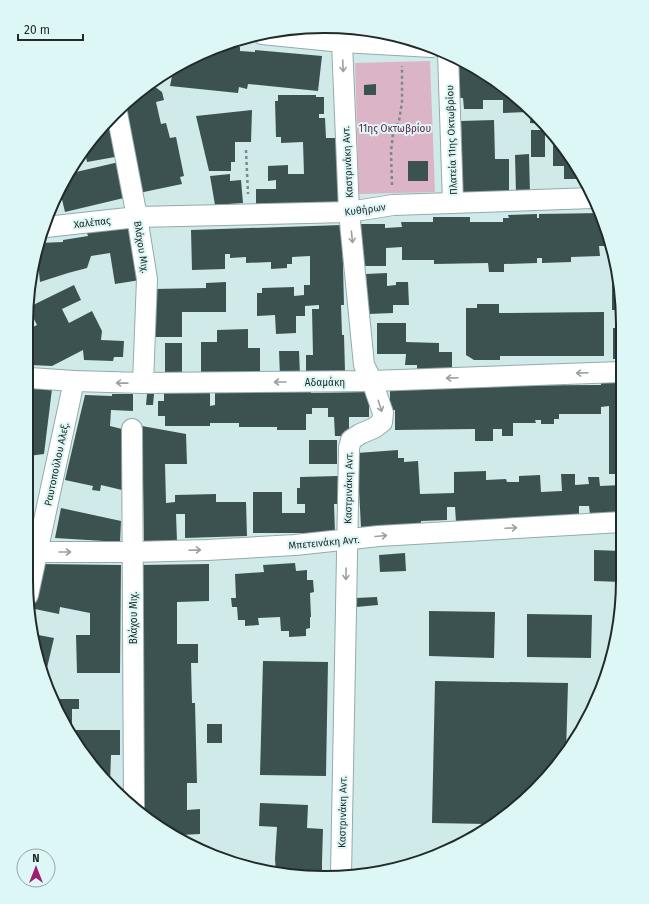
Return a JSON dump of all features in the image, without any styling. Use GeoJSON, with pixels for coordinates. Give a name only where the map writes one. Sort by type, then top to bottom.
{"type":"FeatureCollection","features":[{"type":"Feature","properties":{"kind":"street"},"geometry":{"type":"LineString","coordinates":[[305,34],[342,34],[411,46]]}},
{"type":"Feature","properties":{"kind":"street","name":"Καστρινάκη Αντ."},"geometry":{"type":"LineString","coordinates":[[341,870],[349,448],[352,440],[382,422],[383,413],[372,381],[364,365],[349,212],[342,34]]}},
{"type":"Feature","properties":{"kind":"street","name":"Πλατεία 11ης Οκτωβρίου"},"geometry":{"type":"LineString","coordinates":[[448,61],[453,203]]}},
{"type":"Feature","properties":{"kind":"street","name":"Βλάχου Μιχ."},"geometry":{"type":"LineString","coordinates":[[118,118],[147,279],[144,383]]}},
{"type":"Feature","properties":{"kind":"street","name":"Κυθήρων"},"geometry":{"type":"LineString","coordinates":[[137,217],[349,212],[393,204],[587,198]]}},
{"type":"Feature","properties":{"kind":"street","name":"Χαλέπας"},"geometry":{"type":"LineString","coordinates":[[50,227],[137,217]]}},
{"type":"Feature","properties":{"kind":"street","name":"Αδαμάκη"},"geometry":{"type":"LineString","coordinates":[[33,378],[144,383],[372,381],[616,372]]}},
{"type":"Feature","properties":{"kind":"street","name":"Ραυτοπούλου Αλεξ."},"geometry":{"type":"LineString","coordinates":[[33,544],[74,381]]}},
{"type":"Feature","properties":{"kind":"street","name":"Βλάχου Μιχ."},"geometry":{"type":"LineString","coordinates":[[132,429],[134,801]]}},
{"type":"Feature","properties":{"kind":"street","name":"Μπετεινάκη Αντ."},"geometry":{"type":"LineString","coordinates":[[33,552],[132,552],[237,548],[295,545],[379,536],[616,522]]}},
{"type":"Feature","properties":{"kind":"path"},"geometry":{"type":"LineString","coordinates":[[393,204],[391,152],[393,133],[399,121],[402,102],[400,45]]}},
{"type":"Feature","properties":{"kind":"path"},"geometry":{"type":"LineString","coordinates":[[246,150],[248,214]]}},
{"type":"Feature","properties":{"kind":"green space","name":"11ης Οκτωβρίου"},"geometry":{"type":"Polygon","coordinates":[[[430,61],[435,192],[359,194],[355,63],[430,61]]]}},
{"type":"Feature","properties":{"kind":"building"},"geometry":{"type":"Polygon","coordinates":[[[236,47],[240,47],[240,51],[255,52],[255,50],[322,56],[318,91],[248,84],[247,89],[239,87],[238,93],[170,86],[172,76],[179,72],[213,55],[236,47]]]}},
{"type":"Feature","properties":{"kind":"building"},"geometry":{"type":"Polygon","coordinates":[[[458,66],[502,93],[525,112],[503,113],[503,100],[483,100],[483,109],[464,109],[463,98],[458,98],[458,66]]]}},
{"type":"Feature","properties":{"kind":"building"},"geometry":{"type":"Polygon","coordinates":[[[376,84],[376,95],[364,95],[364,85],[376,84]]]}},
{"type":"Feature","properties":{"kind":"building"},"geometry":{"type":"Polygon","coordinates":[[[155,87],[162,92],[164,100],[156,102],[161,124],[166,123],[170,138],[176,137],[184,176],[180,177],[182,184],[139,193],[122,114],[155,87]]]}},
{"type":"Feature","properties":{"kind":"building"},"geometry":{"type":"Polygon","coordinates":[[[278,95],[316,95],[316,97],[324,97],[324,114],[319,114],[319,118],[325,118],[326,138],[337,138],[339,203],[256,206],[256,189],[276,189],[276,180],[268,181],[268,166],[288,165],[288,174],[304,174],[303,142],[281,143],[281,137],[276,137],[275,101],[278,101],[278,95]]]}},
{"type":"Feature","properties":{"kind":"building"},"geometry":{"type":"Polygon","coordinates":[[[252,110],[251,142],[235,142],[235,162],[231,162],[231,171],[209,171],[196,116],[252,110]]]}},
{"type":"Feature","properties":{"kind":"building"},"geometry":{"type":"Polygon","coordinates":[[[530,117],[536,123],[530,123],[530,117]]]}},
{"type":"Feature","properties":{"kind":"building"},"geometry":{"type":"Polygon","coordinates":[[[494,120],[495,159],[509,159],[509,195],[463,195],[461,121],[494,120]]]}},
{"type":"Feature","properties":{"kind":"building"},"geometry":{"type":"Polygon","coordinates":[[[110,127],[115,157],[87,162],[86,157],[110,127]]]}},
{"type":"Feature","properties":{"kind":"building"},"geometry":{"type":"Polygon","coordinates":[[[531,130],[542,130],[545,133],[545,157],[531,157],[531,130]]]}},
{"type":"Feature","properties":{"kind":"building"},"geometry":{"type":"Polygon","coordinates":[[[553,143],[577,179],[564,179],[564,166],[553,166],[553,143]]]}},
{"type":"Feature","properties":{"kind":"building"},"geometry":{"type":"Polygon","coordinates":[[[529,154],[530,194],[516,194],[515,155],[529,154]]]}},
{"type":"Feature","properties":{"kind":"building"},"geometry":{"type":"Polygon","coordinates":[[[408,161],[428,161],[428,181],[408,181],[408,161]]]}},
{"type":"Feature","properties":{"kind":"building"},"geometry":{"type":"Polygon","coordinates":[[[119,162],[128,197],[65,212],[62,199],[76,172],[119,162]]]}},
{"type":"Feature","properties":{"kind":"building"},"geometry":{"type":"Polygon","coordinates":[[[230,174],[230,181],[241,180],[243,203],[215,205],[210,176],[230,174]]]}},
{"type":"Feature","properties":{"kind":"building"},"geometry":{"type":"Polygon","coordinates":[[[594,213],[605,246],[599,246],[600,256],[571,257],[571,262],[542,263],[542,258],[537,258],[537,263],[504,264],[504,272],[489,272],[488,263],[434,264],[434,260],[402,260],[402,247],[386,248],[386,266],[362,266],[361,224],[385,224],[385,228],[402,227],[401,222],[433,222],[433,217],[470,217],[470,222],[503,222],[503,218],[509,218],[508,215],[537,214],[537,218],[539,218],[539,214],[594,213]]]}},
{"type":"Feature","properties":{"kind":"building"},"geometry":{"type":"Polygon","coordinates":[[[342,225],[344,305],[341,305],[345,371],[306,372],[306,355],[313,355],[312,309],[319,309],[319,305],[305,306],[305,316],[296,316],[296,333],[276,334],[275,315],[257,316],[257,293],[262,293],[262,288],[294,287],[294,296],[304,295],[304,285],[310,285],[310,256],[292,257],[292,264],[287,264],[287,268],[271,269],[271,262],[246,263],[246,257],[230,258],[230,254],[225,254],[225,269],[192,270],[191,230],[342,225]]]}},
{"type":"Feature","properties":{"kind":"building"},"geometry":{"type":"Polygon","coordinates":[[[132,227],[140,280],[115,284],[110,253],[91,256],[87,268],[40,282],[39,269],[45,243],[63,242],[63,240],[88,236],[87,233],[132,227]]]}},
{"type":"Feature","properties":{"kind":"building"},"geometry":{"type":"Polygon","coordinates":[[[387,273],[387,286],[396,285],[396,282],[408,282],[409,305],[393,305],[393,313],[368,314],[366,274],[387,273]]]}},
{"type":"Feature","properties":{"kind":"building"},"geometry":{"type":"Polygon","coordinates":[[[226,282],[226,312],[182,312],[182,337],[154,337],[154,289],[206,288],[206,283],[226,282]]]}},
{"type":"Feature","properties":{"kind":"building"},"geometry":{"type":"Polygon","coordinates":[[[612,284],[614,284],[615,310],[612,310],[612,284]]]}},
{"type":"Feature","properties":{"kind":"building"},"geometry":{"type":"Polygon","coordinates":[[[74,285],[81,300],[62,309],[69,323],[92,311],[102,331],[101,340],[124,341],[123,357],[114,357],[113,361],[84,360],[83,350],[52,366],[33,365],[33,327],[37,325],[33,318],[34,305],[74,285]]]}},
{"type":"Feature","properties":{"kind":"building"},"geometry":{"type":"Polygon","coordinates":[[[477,304],[499,304],[499,313],[604,312],[604,356],[500,356],[500,360],[474,360],[466,355],[466,308],[477,308],[477,304]]]}},
{"type":"Feature","properties":{"kind":"building"},"geometry":{"type":"Polygon","coordinates":[[[377,323],[406,323],[406,342],[439,343],[439,352],[452,352],[452,372],[417,371],[417,365],[405,365],[406,354],[377,354],[377,323]]]}},
{"type":"Feature","properties":{"kind":"building"},"geometry":{"type":"Polygon","coordinates":[[[613,328],[616,328],[616,359],[613,359],[613,328]]]}},
{"type":"Feature","properties":{"kind":"building"},"geometry":{"type":"Polygon","coordinates":[[[248,329],[248,348],[260,348],[260,373],[201,377],[201,342],[217,342],[217,330],[248,329]]]}},
{"type":"Feature","properties":{"kind":"building"},"geometry":{"type":"Polygon","coordinates":[[[165,343],[182,343],[182,372],[165,372],[165,343]]]}},
{"type":"Feature","properties":{"kind":"building"},"geometry":{"type":"Polygon","coordinates":[[[279,351],[299,351],[300,375],[280,376],[279,351]]]}},
{"type":"Feature","properties":{"kind":"building"},"geometry":{"type":"Polygon","coordinates":[[[601,377],[616,377],[616,474],[609,474],[609,406],[601,407],[601,414],[559,414],[559,419],[554,419],[554,424],[541,424],[541,420],[535,420],[536,423],[513,423],[513,436],[502,436],[502,429],[493,429],[493,441],[475,441],[475,429],[395,430],[395,410],[390,410],[390,385],[601,385],[601,377]]]}},
{"type":"Feature","properties":{"kind":"building"},"geometry":{"type":"Polygon","coordinates":[[[33,389],[52,389],[44,454],[33,455],[33,389]]]}},
{"type":"Feature","properties":{"kind":"building"},"geometry":{"type":"Polygon","coordinates":[[[311,391],[311,393],[369,392],[369,417],[349,417],[349,436],[335,436],[334,417],[328,417],[328,408],[312,408],[312,414],[306,414],[306,430],[277,430],[277,427],[239,427],[239,423],[210,423],[210,426],[165,426],[165,416],[158,416],[158,401],[164,401],[164,392],[210,392],[210,406],[215,405],[215,392],[311,391]]]}},
{"type":"Feature","properties":{"kind":"building"},"geometry":{"type":"Polygon","coordinates":[[[112,394],[133,394],[133,411],[111,410],[110,426],[122,429],[122,490],[101,485],[100,491],[92,490],[93,486],[65,480],[85,395],[112,396],[112,394]]]}},
{"type":"Feature","properties":{"kind":"building"},"geometry":{"type":"Polygon","coordinates":[[[147,394],[154,394],[153,405],[146,405],[147,394]]]}},
{"type":"Feature","properties":{"kind":"building"},"geometry":{"type":"Polygon","coordinates":[[[142,426],[186,434],[187,464],[165,464],[166,503],[175,502],[175,495],[216,494],[216,502],[246,502],[247,536],[185,538],[185,514],[176,514],[177,541],[144,541],[142,426]]]}},
{"type":"Feature","properties":{"kind":"building"},"geometry":{"type":"Polygon","coordinates":[[[309,440],[337,440],[337,464],[309,464],[309,440]]]}},
{"type":"Feature","properties":{"kind":"building"},"geometry":{"type":"Polygon","coordinates":[[[398,450],[398,458],[404,458],[404,462],[418,461],[420,494],[454,493],[454,472],[486,471],[486,480],[506,479],[507,482],[519,482],[519,476],[540,475],[541,492],[562,491],[561,474],[575,474],[575,485],[589,484],[588,477],[599,477],[600,486],[616,485],[616,513],[590,515],[589,506],[579,506],[579,517],[456,522],[455,507],[447,507],[447,520],[421,521],[421,524],[361,527],[357,453],[398,450]]]}},
{"type":"Feature","properties":{"kind":"building"},"geometry":{"type":"Polygon","coordinates":[[[338,476],[338,504],[334,504],[335,533],[253,533],[253,492],[282,492],[282,513],[305,513],[305,504],[297,504],[297,488],[300,488],[300,477],[338,476]]]}},
{"type":"Feature","properties":{"kind":"building"},"geometry":{"type":"Polygon","coordinates":[[[61,508],[121,521],[120,542],[55,538],[61,508]]]}},
{"type":"Feature","properties":{"kind":"building"},"geometry":{"type":"Polygon","coordinates":[[[594,550],[616,551],[616,582],[594,581],[594,550]]]}},
{"type":"Feature","properties":{"kind":"building"},"geometry":{"type":"Polygon","coordinates":[[[405,553],[406,571],[380,572],[379,555],[405,553]]]}},
{"type":"Feature","properties":{"kind":"building"},"geometry":{"type":"Polygon","coordinates":[[[295,563],[296,571],[307,570],[307,580],[313,580],[314,592],[310,593],[310,628],[306,629],[306,636],[289,637],[289,631],[281,631],[280,617],[258,618],[259,625],[245,626],[245,620],[238,620],[237,607],[232,607],[231,598],[236,598],[235,574],[264,572],[263,565],[295,563]]]}},
{"type":"Feature","properties":{"kind":"building"},"geometry":{"type":"Polygon","coordinates":[[[39,564],[121,565],[120,673],[77,673],[76,635],[90,635],[90,613],[60,607],[59,614],[35,609],[34,591],[39,564]]]}},
{"type":"Feature","properties":{"kind":"building"},"geometry":{"type":"Polygon","coordinates":[[[209,564],[209,601],[177,602],[177,644],[198,644],[198,663],[191,663],[192,703],[195,703],[197,783],[187,783],[187,810],[200,809],[200,834],[184,835],[143,808],[140,565],[209,564]]]}},
{"type":"Feature","properties":{"kind":"building"},"geometry":{"type":"Polygon","coordinates":[[[377,597],[378,605],[356,607],[356,598],[377,597]]]}},
{"type":"Feature","properties":{"kind":"building"},"geometry":{"type":"Polygon","coordinates":[[[429,611],[495,612],[494,658],[429,656],[429,611]]]}},
{"type":"Feature","properties":{"kind":"building"},"geometry":{"type":"Polygon","coordinates":[[[527,614],[592,615],[591,658],[527,657],[527,614]]]}},
{"type":"Feature","properties":{"kind":"building"},"geometry":{"type":"Polygon","coordinates":[[[39,635],[54,638],[47,668],[43,655],[39,635]]]}},
{"type":"Feature","properties":{"kind":"building"},"geometry":{"type":"Polygon","coordinates":[[[263,661],[328,662],[326,776],[260,775],[263,661]]]}},
{"type":"Feature","properties":{"kind":"building"},"geometry":{"type":"Polygon","coordinates":[[[435,681],[568,683],[566,742],[544,772],[531,786],[502,811],[483,824],[432,823],[435,681]]]}},
{"type":"Feature","properties":{"kind":"building"},"geometry":{"type":"Polygon","coordinates":[[[59,699],[79,699],[79,709],[72,709],[72,725],[59,699]]]}},
{"type":"Feature","properties":{"kind":"building"},"geometry":{"type":"Polygon","coordinates":[[[207,724],[222,724],[222,743],[207,743],[207,724]]]}},
{"type":"Feature","properties":{"kind":"building"},"geometry":{"type":"Polygon","coordinates":[[[75,730],[120,730],[120,755],[111,755],[110,778],[93,757],[75,730]]]}},
{"type":"Feature","properties":{"kind":"building"},"geometry":{"type":"Polygon","coordinates":[[[260,803],[308,805],[307,828],[323,829],[322,871],[286,869],[276,867],[277,827],[259,826],[260,803]]]}}]}
